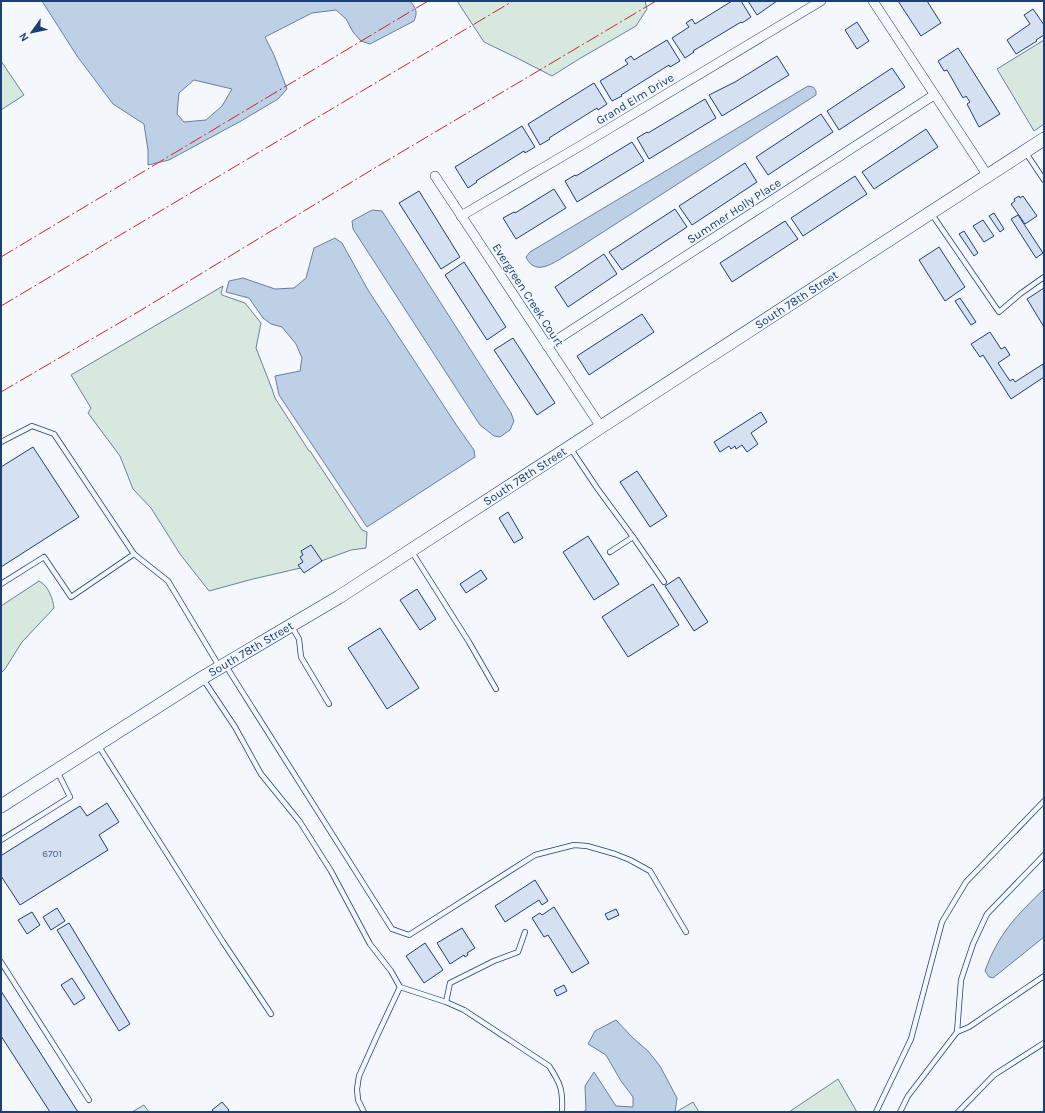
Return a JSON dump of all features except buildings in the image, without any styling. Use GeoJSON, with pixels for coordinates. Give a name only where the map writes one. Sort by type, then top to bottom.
{"type":"FeatureCollection","features":[{"type":"Feature","properties":{"kind":"street","name":"Grand Elm Drive"},"geometry":{"type":"LineString","coordinates":[[461,216],[821,1]]}},
{"type":"Feature","properties":{"kind":"street"},"geometry":{"type":"LineString","coordinates":[[873,1],[988,176]]}},
{"type":"Feature","properties":{"kind":"street","name":"Summer Holly Place"},"geometry":{"type":"LineString","coordinates":[[547,346],[934,95]]}},
{"type":"Feature","properties":{"kind":"street","name":"South 78th Street"},"geometry":{"type":"LineString","coordinates":[[1,806],[202,678],[340,597],[1044,139]]}},
{"type":"Feature","properties":{"kind":"street","name":"Evergreen Creek Court"},"geometry":{"type":"LineString","coordinates":[[436,176],[601,428]]}},
{"type":"Feature","properties":{"kind":"lane"},"geometry":{"type":"LineString","coordinates":[[1025,152],[1044,180]]}},
{"type":"Feature","properties":{"kind":"lane"},"geometry":{"type":"LineString","coordinates":[[931,213],[999,312],[1020,294],[1044,277]]}},
{"type":"Feature","properties":{"kind":"lane"},"geometry":{"type":"LineString","coordinates":[[1,442],[32,426],[54,434],[134,554],[168,581],[392,929],[409,935],[535,855],[574,846],[587,846],[615,854],[650,871],[686,932]]}},
{"type":"Feature","properties":{"kind":"lane"},"geometry":{"type":"LineString","coordinates":[[570,447],[597,488],[664,582]]}},
{"type":"Feature","properties":{"kind":"lane"},"geometry":{"type":"LineString","coordinates":[[610,552],[633,537]]}},
{"type":"Feature","properties":{"kind":"lane"},"geometry":{"type":"LineString","coordinates":[[411,550],[469,642],[496,689]]}},
{"type":"Feature","properties":{"kind":"lane"},"geometry":{"type":"LineString","coordinates":[[1,584],[44,557],[71,597],[134,554]]}},
{"type":"Feature","properties":{"kind":"lane"},"geometry":{"type":"LineString","coordinates":[[291,625],[299,639],[301,657],[328,704]]}},
{"type":"Feature","properties":{"kind":"lane"},"geometry":{"type":"LineString","coordinates":[[202,678],[235,727],[261,774],[300,822],[331,871],[370,944],[391,971],[400,987],[446,1002],[464,1010],[549,1066],[557,1077],[563,1093],[562,1112]]}},
{"type":"Feature","properties":{"kind":"lane"},"geometry":{"type":"LineString","coordinates":[[98,745],[223,942],[271,1014]]}},
{"type":"Feature","properties":{"kind":"lane"},"geometry":{"type":"LineString","coordinates":[[1,840],[70,797],[57,771]]}},
{"type":"Feature","properties":{"kind":"lane"},"geometry":{"type":"LineString","coordinates":[[876,1112],[911,1039],[942,922],[966,882],[1044,801]]}},
{"type":"Feature","properties":{"kind":"lane"},"geometry":{"type":"LineString","coordinates":[[957,1032],[961,980],[973,944],[987,914],[1044,855]]}},
{"type":"Feature","properties":{"kind":"lane"},"geometry":{"type":"LineString","coordinates":[[446,1002],[450,983],[494,961],[518,952],[525,932]]}},
{"type":"Feature","properties":{"kind":"lane"},"geometry":{"type":"LineString","coordinates":[[1,962],[89,1100]]}},
{"type":"Feature","properties":{"kind":"lane"},"geometry":{"type":"LineString","coordinates":[[900,1112],[908,1096],[957,1032],[969,1027],[1044,976]]}},
{"type":"Feature","properties":{"kind":"lane"},"geometry":{"type":"LineString","coordinates":[[364,1112],[358,1100],[357,1089],[359,1076],[376,1036],[400,987]]}},
{"type":"Feature","properties":{"kind":"lane"},"geometry":{"type":"LineString","coordinates":[[958,1112],[994,1075],[1044,1043]]}},
{"type":"Feature","properties":{"kind":"shaded area"},"geometry":{"type":"Polygon","coordinates":[[[457,1],[645,1],[647,9],[636,26],[552,76],[484,42],[457,1]]]}},
{"type":"Feature","properties":{"kind":"shaded area"},"geometry":{"type":"Polygon","coordinates":[[[1044,40],[1044,124],[1034,131],[997,69],[1044,40]]]}},
{"type":"Feature","properties":{"kind":"shaded area"},"geometry":{"type":"Polygon","coordinates":[[[1,61],[24,95],[1,110],[1,61]]]}},
{"type":"Feature","properties":{"kind":"shaded area"},"geometry":{"type":"Polygon","coordinates":[[[223,286],[221,293],[222,295],[245,303],[261,323],[256,348],[275,398],[362,530],[367,532],[366,548],[351,550],[305,567],[209,591],[180,554],[151,508],[133,489],[120,456],[88,413],[91,408],[71,375],[223,286]]]}},
{"type":"Feature","properties":{"kind":"shaded area"},"geometry":{"type":"Polygon","coordinates":[[[39,581],[50,593],[54,608],[22,642],[1,673],[1,606],[39,581]]]}},
{"type":"Feature","properties":{"kind":"shaded area"},"geometry":{"type":"Polygon","coordinates":[[[838,1079],[857,1112],[789,1112],[838,1079]]]}},
{"type":"Feature","properties":{"kind":"shaded area"},"geometry":{"type":"Polygon","coordinates":[[[693,1102],[699,1112],[676,1112],[693,1102]]]}},
{"type":"Feature","properties":{"kind":"shaded area"},"geometry":{"type":"Polygon","coordinates":[[[144,1105],[149,1112],[132,1112],[144,1105]]]}},
{"type":"Feature","properties":{"kind":"water"},"geometry":{"type":"Polygon","coordinates":[[[42,1],[410,1],[415,8],[416,13],[414,21],[370,44],[361,41],[353,32],[346,19],[336,10],[312,13],[265,37],[274,55],[287,89],[278,99],[169,160],[148,165],[148,150],[144,124],[113,104],[77,56],[42,1]],[[194,80],[179,93],[177,114],[184,122],[206,120],[222,106],[232,89],[194,80]]]}},
{"type":"Feature","properties":{"kind":"water"},"geometry":{"type":"Polygon","coordinates":[[[808,86],[813,87],[816,91],[816,95],[572,252],[547,266],[541,267],[535,267],[526,257],[530,252],[808,86]]]}},
{"type":"Feature","properties":{"kind":"water"},"geometry":{"type":"Polygon","coordinates":[[[372,210],[382,211],[511,413],[514,421],[510,430],[500,437],[494,436],[480,425],[353,229],[352,221],[372,210]]]}},
{"type":"Feature","properties":{"kind":"water"},"geometry":{"type":"Polygon","coordinates":[[[335,238],[342,243],[368,290],[474,450],[475,457],[367,527],[279,395],[275,376],[300,371],[302,358],[296,344],[282,327],[271,324],[263,318],[249,298],[226,292],[229,281],[243,278],[275,289],[294,288],[306,278],[314,248],[335,238]]]}},
{"type":"Feature","properties":{"kind":"water"},"geometry":{"type":"Polygon","coordinates":[[[1044,889],[1044,937],[993,978],[989,977],[985,971],[1002,936],[1025,908],[1044,889]]]}},
{"type":"Feature","properties":{"kind":"water"},"geometry":{"type":"Polygon","coordinates":[[[616,1020],[648,1051],[660,1066],[677,1098],[675,1112],[583,1112],[586,1110],[585,1086],[594,1072],[616,1106],[633,1107],[633,1097],[621,1081],[606,1055],[588,1044],[595,1031],[616,1020]]]}},
{"type":"Feature","properties":{"kind":"power"},"geometry":{"type":"LineString","coordinates":[[1,257],[428,1]]}},
{"type":"Feature","properties":{"kind":"power"},"geometry":{"type":"LineString","coordinates":[[1,306],[513,1]]}},
{"type":"Feature","properties":{"kind":"power"},"geometry":{"type":"LineString","coordinates":[[1,392],[138,312],[383,163],[656,1]]}}]}
